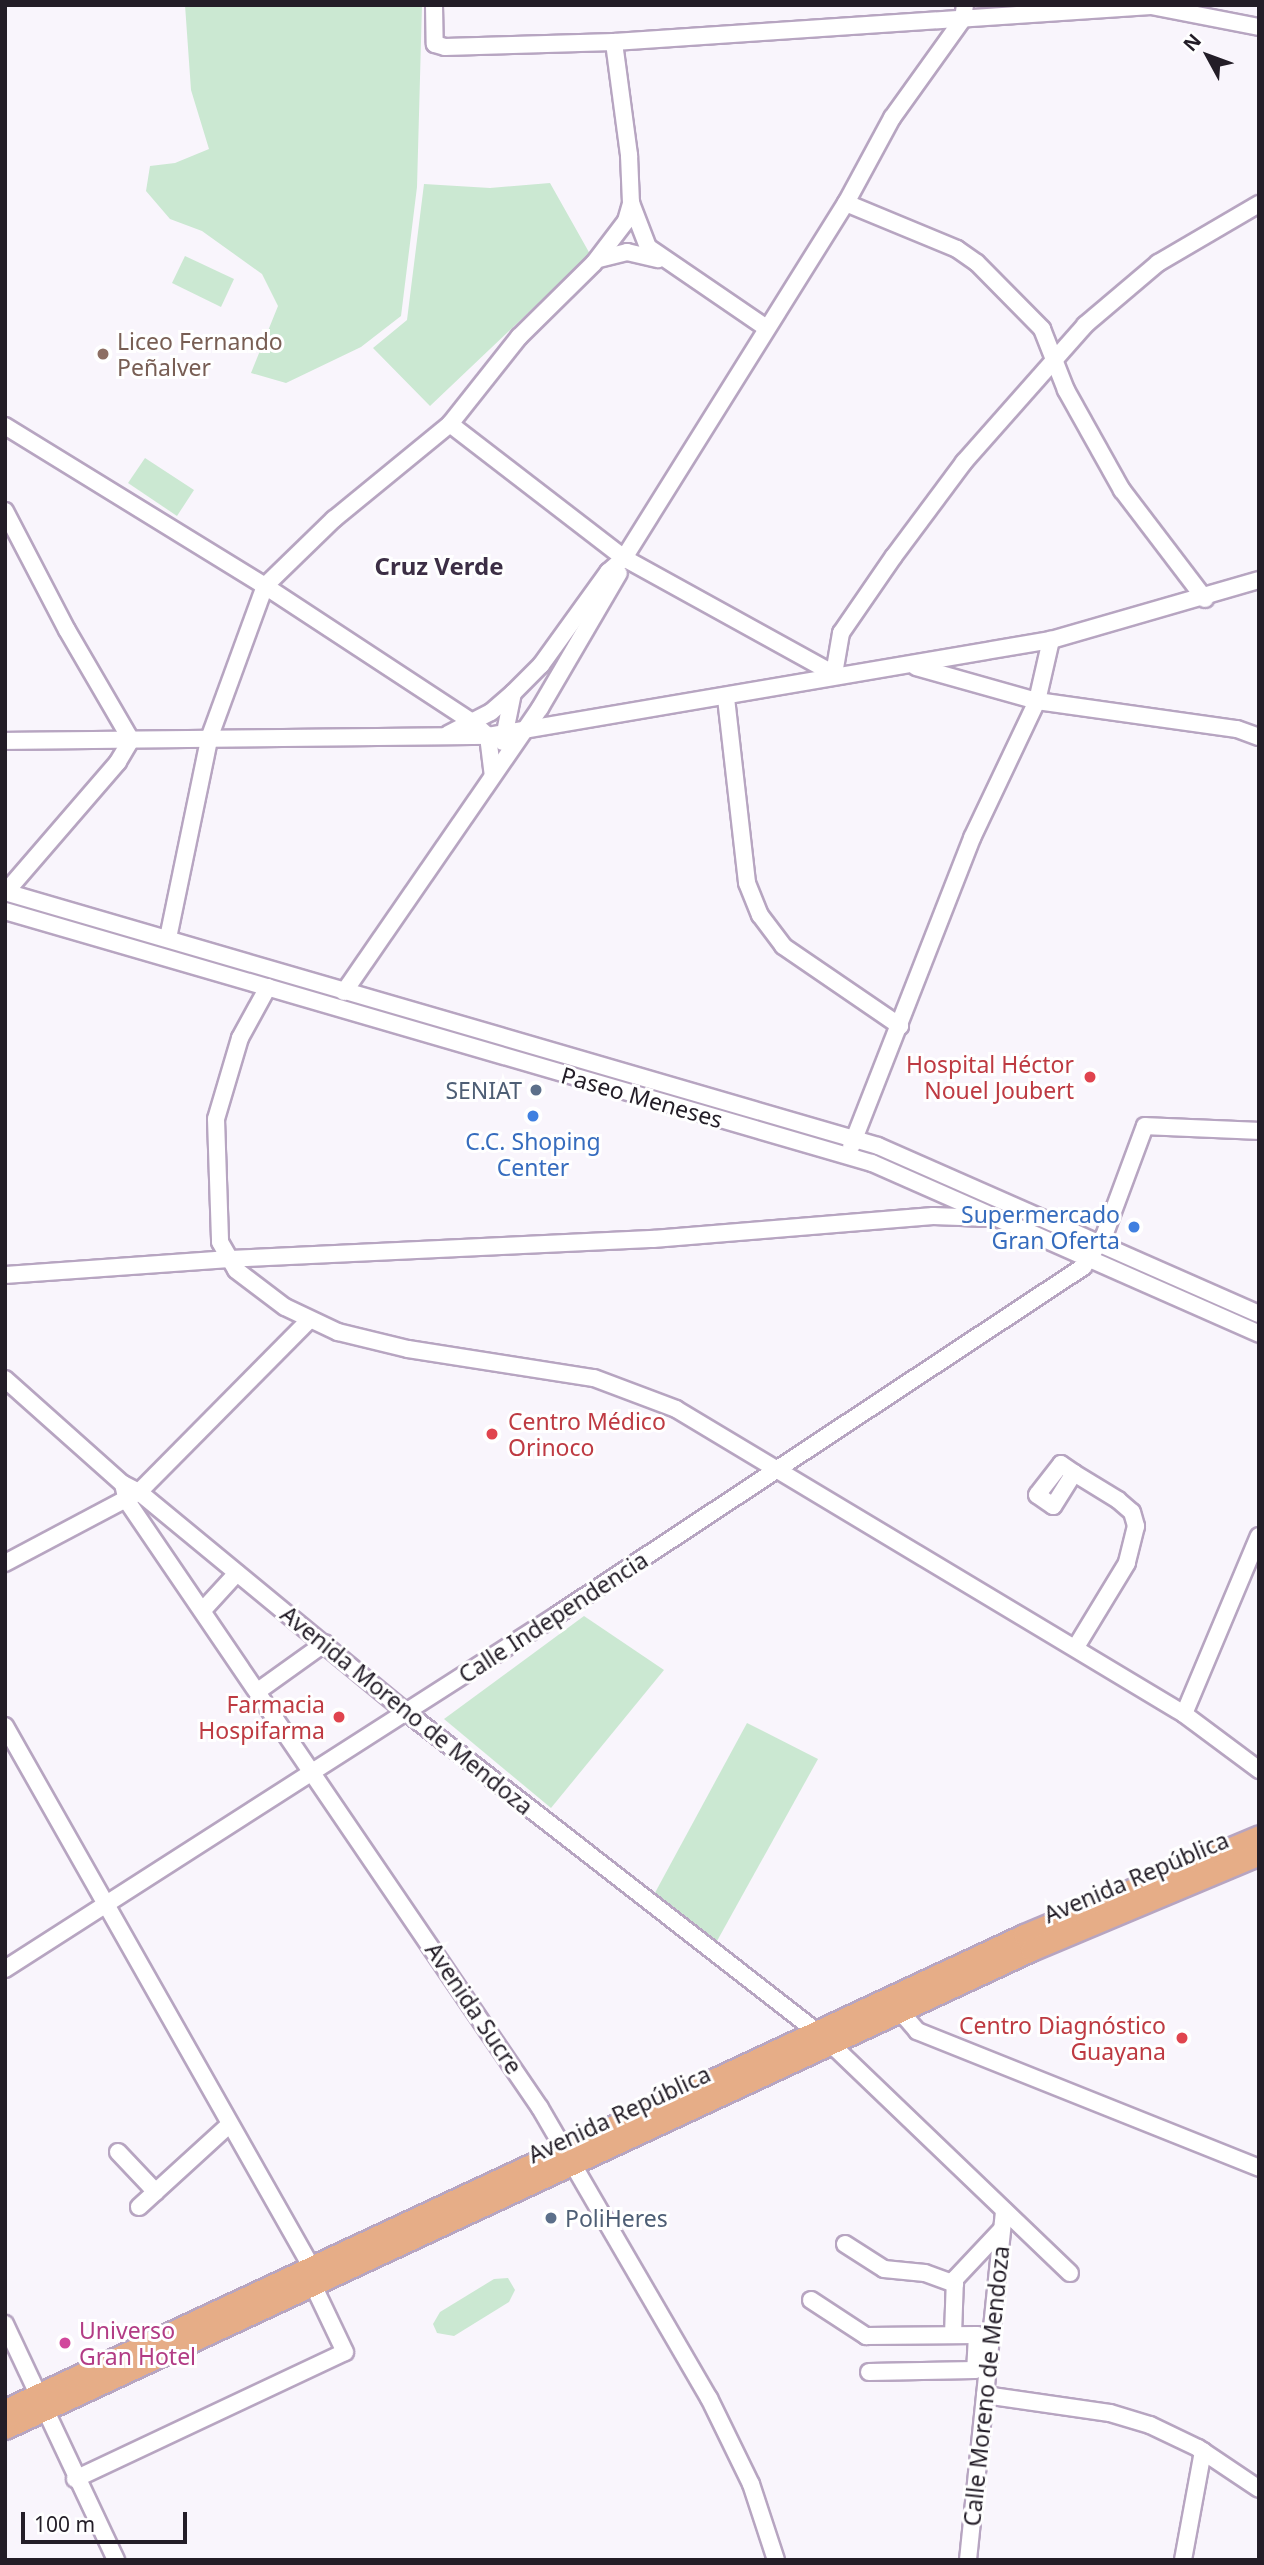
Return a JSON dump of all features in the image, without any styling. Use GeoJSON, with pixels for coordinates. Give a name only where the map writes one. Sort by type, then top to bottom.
{"type":"FeatureCollection","features":[{"type":"Feature","properties":{"kind":"main road","name":"Avenida República"},"geometry":{"type":"LineString","coordinates":[[5,2428],[41,2403],[894,2005],[1082,1909],[1259,1836]]}},
{"type":"Feature","properties":{"kind":"main road","name":"Avenida República"},"geometry":{"type":"LineString","coordinates":[[894,2005],[1259,1854]]}},
{"type":"Feature","properties":{"kind":"main road","name":"Avenida República"},"geometry":{"type":"LineString","coordinates":[[5,2410],[41,2403]]}},
{"type":"Feature","properties":{"kind":"street"},"geometry":{"type":"LineString","coordinates":[[434,5],[435,44],[445,47],[614,41],[964,12],[1151,6],[1259,27]]}},
{"type":"Feature","properties":{"kind":"street"},"geometry":{"type":"LineString","coordinates":[[344,992],[493,774],[513,732],[540,708],[624,558],[765,327],[846,203],[892,118],[964,12]]}},
{"type":"Feature","properties":{"kind":"street"},"geometry":{"type":"LineString","coordinates":[[614,41],[631,203],[648,247],[765,327]]}},
{"type":"Feature","properties":{"kind":"street"},"geometry":{"type":"LineString","coordinates":[[167,938],[211,736],[265,586],[334,519],[450,424],[519,337],[597,260],[626,220],[631,203]]}},
{"type":"Feature","properties":{"kind":"street"},"geometry":{"type":"LineString","coordinates":[[846,203],[957,249],[977,263],[1042,328],[1066,390],[1129,501],[1205,598]]}},
{"type":"Feature","properties":{"kind":"street"},"geometry":{"type":"LineString","coordinates":[[834,674],[841,633],[894,556],[964,462],[1085,325],[1158,263],[1259,204]]}},
{"type":"Feature","properties":{"kind":"street"},"geometry":{"type":"LineString","coordinates":[[597,260],[627,252],[668,263]]}},
{"type":"Feature","properties":{"kind":"street"},"geometry":{"type":"LineString","coordinates":[[450,424],[624,558],[834,674]]}},
{"type":"Feature","properties":{"kind":"street"},"geometry":{"type":"LineString","coordinates":[[7,428],[265,586],[472,722],[488,736],[493,774]]}},
{"type":"Feature","properties":{"kind":"street"},"geometry":{"type":"LineString","coordinates":[[5,510],[67,630],[131,740]]}},
{"type":"Feature","properties":{"kind":"street"},"geometry":{"type":"LineString","coordinates":[[443,736],[472,722],[513,693],[541,665],[608,572],[624,558]]}},
{"type":"Feature","properties":{"kind":"street"},"geometry":{"type":"LineString","coordinates":[[5,741],[211,736],[488,736],[726,698],[834,674],[911,666],[1051,640],[1205,598],[1259,580]]}},
{"type":"Feature","properties":{"kind":"street"},"geometry":{"type":"LineString","coordinates":[[847,1155],[972,838],[1037,701],[1051,640]]}},
{"type":"Feature","properties":{"kind":"street"},"geometry":{"type":"LineString","coordinates":[[911,666],[1037,701],[1237,729],[1259,737]]}},
{"type":"Feature","properties":{"kind":"street"},"geometry":{"type":"LineString","coordinates":[[513,693],[520,713],[540,708]]}},
{"type":"Feature","properties":{"kind":"street"},"geometry":{"type":"LineString","coordinates":[[513,693],[513,732]]}},
{"type":"Feature","properties":{"kind":"street"},"geometry":{"type":"LineString","coordinates":[[726,698],[747,883],[760,915],[783,946],[900,1026]]}},
{"type":"Feature","properties":{"kind":"street"},"geometry":{"type":"LineString","coordinates":[[443,736],[453,724],[444,703]]}},
{"type":"Feature","properties":{"kind":"street"},"geometry":{"type":"LineString","coordinates":[[5,893],[118,762],[131,740]]}},
{"type":"Feature","properties":{"kind":"street","name":"Paseo Meneses"},"geometry":{"type":"LineString","coordinates":[[5,893],[855,1138],[1259,1334]]}},
{"type":"Feature","properties":{"kind":"street","name":"Paseo Meneses"},"geometry":{"type":"LineString","coordinates":[[5,911],[847,1155],[997,1218],[1259,1314]]}},
{"type":"Feature","properties":{"kind":"street"},"geometry":{"type":"LineString","coordinates":[[268,987],[240,1038],[216,1119],[217,1217],[228,1259],[254,1284],[309,1320],[408,1349],[594,1378],[631,1389],[676,1409],[1076,1647],[1184,1714],[1259,1770]]}},
{"type":"Feature","properties":{"kind":"street"},"geometry":{"type":"LineString","coordinates":[[1094,1253],[1145,1126],[1259,1131]]}},
{"type":"Feature","properties":{"kind":"street"},"geometry":{"type":"LineString","coordinates":[[5,1275],[228,1259],[653,1239],[933,1216],[997,1218]]}},
{"type":"Feature","properties":{"kind":"street","name":"Calle Independencia"},"geometry":{"type":"LineString","coordinates":[[5,1969],[109,1906],[778,1470],[1094,1253]]}},
{"type":"Feature","properties":{"kind":"street"},"geometry":{"type":"LineString","coordinates":[[5,1563],[133,1497],[309,1320]]}},
{"type":"Feature","properties":{"kind":"street","name":"Avenida Moreno de Mendoza"},"geometry":{"type":"LineString","coordinates":[[5,1379],[123,1484],[133,1497],[237,1573],[406,1712],[824,2038]]}},
{"type":"Feature","properties":{"kind":"street"},"geometry":{"type":"LineString","coordinates":[[1074,1473],[1118,1500],[1132,1512],[1136,1526],[1127,1563],[1076,1647]]}},
{"type":"Feature","properties":{"kind":"street","name":"Avenida Sucre"},"geometry":{"type":"LineString","coordinates":[[133,1497],[202,1610],[311,1773],[510,2059],[728,2434],[759,2502],[776,2560]]}},
{"type":"Feature","properties":{"kind":"street"},"geometry":{"type":"LineString","coordinates":[[1184,1714],[1259,1536]]}},
{"type":"Feature","properties":{"kind":"street"},"geometry":{"type":"LineString","coordinates":[[202,1610],[237,1573]]}},
{"type":"Feature","properties":{"kind":"street"},"geometry":{"type":"LineString","coordinates":[[258,1691],[325,1643]]}},
{"type":"Feature","properties":{"kind":"street"},"geometry":{"type":"LineString","coordinates":[[5,1726],[230,2124],[312,2276],[345,2352],[75,2479]]}},
{"type":"Feature","properties":{"kind":"street"},"geometry":{"type":"LineString","coordinates":[[894,2005],[909,2025],[933,2038],[1259,2168]]}},
{"type":"Feature","properties":{"kind":"street","name":"Calle Moreno de Mendoza"},"geometry":{"type":"LineString","coordinates":[[824,2038],[1070,2273]]}},
{"type":"Feature","properties":{"kind":"street"},"geometry":{"type":"LineString","coordinates":[[139,2207],[230,2124]]}},
{"type":"Feature","properties":{"kind":"street"},"geometry":{"type":"LineString","coordinates":[[118,2152],[156,2192]]}},
{"type":"Feature","properties":{"kind":"street","name":"Calle Moreno de Mendoza"},"geometry":{"type":"LineString","coordinates":[[968,2560],[1004,2211]]}},
{"type":"Feature","properties":{"kind":"street"},"geometry":{"type":"LineString","coordinates":[[953,2335],[955,2284],[1001,2230]]}},
{"type":"Feature","properties":{"kind":"street"},"geometry":{"type":"LineString","coordinates":[[845,2244],[884,2269],[925,2273],[955,2284]]}},
{"type":"Feature","properties":{"kind":"street"},"geometry":{"type":"LineString","coordinates":[[811,2300],[866,2336],[977,2335],[975,2370],[869,2372]]}},
{"type":"Feature","properties":{"kind":"street"},"geometry":{"type":"LineString","coordinates":[[5,2324],[10,2342],[116,2560]]}},
{"type":"Feature","properties":{"kind":"street"},"geometry":{"type":"LineString","coordinates":[[985,2395],[1110,2413],[1150,2425],[1203,2451],[1259,2489]]}},
{"type":"Feature","properties":{"kind":"street"},"geometry":{"type":"LineString","coordinates":[[1184,2560],[1203,2451]]}},
{"type":"Feature","properties":{"kind":"green space"},"geometry":{"type":"Polygon","coordinates":[[[185,5],[422,5],[417,187],[401,316],[361,347],[286,383],[251,373],[278,306],[262,274],[202,231],[170,219],[146,191],[150,166],[175,163],[209,149],[191,90],[185,5]]]}},
{"type":"Feature","properties":{"kind":"green space"},"geometry":{"type":"Polygon","coordinates":[[[550,183],[590,254],[430,406],[373,348],[407,320],[424,184],[490,188],[550,183]]]}},
{"type":"Feature","properties":{"kind":"green space"},"geometry":{"type":"Polygon","coordinates":[[[185,256],[234,279],[221,307],[172,283],[185,256]]]}},
{"type":"Feature","properties":{"kind":"green space"},"geometry":{"type":"Polygon","coordinates":[[[145,458],[194,490],[177,516],[128,483],[145,458]]]}},
{"type":"Feature","properties":{"kind":"green space"},"geometry":{"type":"Polygon","coordinates":[[[584,1616],[664,1670],[551,1808],[444,1719],[584,1616]]]}},
{"type":"Feature","properties":{"kind":"green space"},"geometry":{"type":"Polygon","coordinates":[[[747,1723],[818,1759],[712,1950],[650,1902],[747,1723]]]}},
{"type":"Feature","properties":{"kind":"green space"},"geometry":{"type":"Polygon","coordinates":[[[508,2278],[515,2290],[509,2302],[454,2336],[437,2333],[433,2324],[440,2312],[494,2279],[508,2278]]]}},
{"type":"Feature","properties":{"kind":"place","name":"Liceo Fernando Peñalver"},"geometry":{"type":"Point","coordinates":[103,354]}},
{"type":"Feature","properties":{"kind":"place","name":"Hospital Héctor Nouel Joubert"},"geometry":{"type":"Point","coordinates":[1090,1077]}},
{"type":"Feature","properties":{"kind":"place","name":"SENIAT"},"geometry":{"type":"Point","coordinates":[536,1090]}},
{"type":"Feature","properties":{"kind":"place","name":"C.C. Shoping Center"},"geometry":{"type":"Point","coordinates":[533,1116]}},
{"type":"Feature","properties":{"kind":"place","name":"Supermercado Gran Oferta"},"geometry":{"type":"Point","coordinates":[1134,1227]}},
{"type":"Feature","properties":{"kind":"place","name":"Centro Médico Orinoco"},"geometry":{"type":"Point","coordinates":[492,1434]}},
{"type":"Feature","properties":{"kind":"place","name":"Farmacia Hospifarma"},"geometry":{"type":"Point","coordinates":[339,1717]}},
{"type":"Feature","properties":{"kind":"place","name":"Centro Diagnóstico Guayana"},"geometry":{"type":"Point","coordinates":[1182,2038]}},
{"type":"Feature","properties":{"kind":"place","name":"PoliHeres"},"geometry":{"type":"Point","coordinates":[551,2218]}},
{"type":"Feature","properties":{"kind":"place","name":"Universo Gran Hotel"},"geometry":{"type":"Point","coordinates":[65,2343]}},
{"type":"Feature","properties":{"kind":"district","name":"Cruz Verde"},"geometry":{"type":"Point","coordinates":[439,566]}}]}
